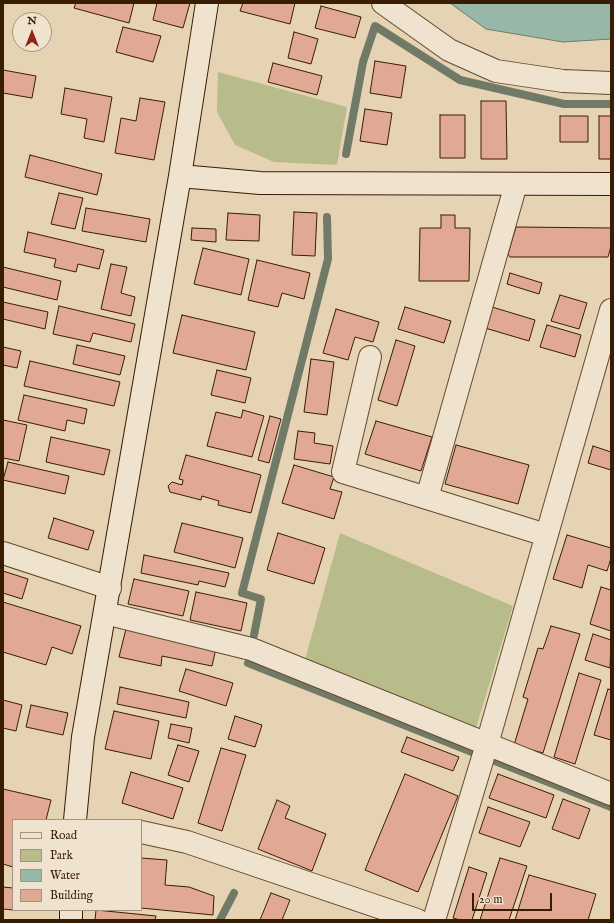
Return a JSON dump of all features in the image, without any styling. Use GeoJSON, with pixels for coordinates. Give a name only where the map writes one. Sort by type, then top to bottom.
{"type":"FeatureCollection","features":[{"type":"Feature","properties":{"kind":"street"},"geometry":{"type":"LineString","coordinates":[[79,819],[83,737],[110,588],[180,176],[207,3]]}},
{"type":"Feature","properties":{"kind":"street"},"geometry":{"type":"LineString","coordinates":[[383,3],[449,50],[496,71],[563,81],[611,83]]}},
{"type":"Feature","properties":{"kind":"street"},"geometry":{"type":"LineString","coordinates":[[180,176],[260,183],[611,184]]}},
{"type":"Feature","properties":{"kind":"street"},"geometry":{"type":"LineString","coordinates":[[427,498],[516,184]]}},
{"type":"Feature","properties":{"kind":"street"},"geometry":{"type":"LineString","coordinates":[[434,920],[487,744],[611,310]]}},
{"type":"Feature","properties":{"kind":"street"},"geometry":{"type":"LineString","coordinates":[[370,357],[343,472],[546,535]]}},
{"type":"Feature","properties":{"kind":"street"},"geometry":{"type":"LineString","coordinates":[[3,553],[110,588]]}},
{"type":"Feature","properties":{"kind":"street"},"geometry":{"type":"LineString","coordinates":[[105,613],[251,649],[611,794]]}},
{"type":"Feature","properties":{"kind":"street"},"geometry":{"type":"LineString","coordinates":[[142,832],[187,842],[417,920]]}},
{"type":"Feature","properties":{"kind":"green space"},"geometry":{"type":"Polygon","coordinates":[[[218,72],[347,107],[337,165],[274,162],[235,145],[217,112],[218,72]]]}},
{"type":"Feature","properties":{"kind":"green space"},"geometry":{"type":"Polygon","coordinates":[[[340,533],[513,606],[476,728],[305,660],[340,533]]]}},
{"type":"Feature","properties":{"kind":"water"},"geometry":{"type":"Polygon","coordinates":[[[450,3],[611,3],[611,39],[563,42],[486,29],[450,3]]]}},
{"type":"Feature","properties":{"kind":"building"},"geometry":{"type":"Polygon","coordinates":[[[76,3],[134,3],[129,23],[74,8],[76,3]]]}},
{"type":"Feature","properties":{"kind":"building"},"geometry":{"type":"Polygon","coordinates":[[[157,3],[190,3],[183,28],[153,20],[157,3]]]}},
{"type":"Feature","properties":{"kind":"building"},"geometry":{"type":"Polygon","coordinates":[[[243,3],[295,3],[290,24],[240,11],[243,3]]]}},
{"type":"Feature","properties":{"kind":"building"},"geometry":{"type":"Polygon","coordinates":[[[321,6],[361,17],[355,38],[315,28],[321,6]]]}},
{"type":"Feature","properties":{"kind":"building"},"geometry":{"type":"Polygon","coordinates":[[[123,27],[161,36],[153,62],[116,52],[123,27]]]}},
{"type":"Feature","properties":{"kind":"building"},"geometry":{"type":"Polygon","coordinates":[[[294,32],[318,39],[311,64],[288,58],[294,32]]]}},
{"type":"Feature","properties":{"kind":"building"},"geometry":{"type":"Polygon","coordinates":[[[375,61],[406,66],[401,98],[370,93],[375,61]]]}},
{"type":"Feature","properties":{"kind":"building"},"geometry":{"type":"Polygon","coordinates":[[[273,63],[322,76],[317,95],[268,82],[273,63]]]}},
{"type":"Feature","properties":{"kind":"building"},"geometry":{"type":"Polygon","coordinates":[[[3,70],[36,76],[32,98],[3,93],[3,70]]]}},
{"type":"Feature","properties":{"kind":"building"},"geometry":{"type":"Polygon","coordinates":[[[65,88],[112,97],[104,142],[84,138],[87,119],[61,114],[65,88]]]}},
{"type":"Feature","properties":{"kind":"building"},"geometry":{"type":"Polygon","coordinates":[[[140,98],[165,102],[154,160],[115,153],[121,118],[136,121],[140,98]]]}},
{"type":"Feature","properties":{"kind":"building"},"geometry":{"type":"Polygon","coordinates":[[[481,101],[506,101],[507,159],[481,159],[481,101]]]}},
{"type":"Feature","properties":{"kind":"building"},"geometry":{"type":"Polygon","coordinates":[[[365,109],[392,113],[387,145],[360,141],[365,109]]]}},
{"type":"Feature","properties":{"kind":"building"},"geometry":{"type":"Polygon","coordinates":[[[440,115],[465,115],[465,158],[440,158],[440,115]]]}},
{"type":"Feature","properties":{"kind":"building"},"geometry":{"type":"Polygon","coordinates":[[[560,116],[588,116],[588,142],[560,142],[560,116]]]}},
{"type":"Feature","properties":{"kind":"building"},"geometry":{"type":"Polygon","coordinates":[[[599,116],[611,116],[611,159],[599,159],[599,116]]]}},
{"type":"Feature","properties":{"kind":"building"},"geometry":{"type":"Polygon","coordinates":[[[30,155],[102,174],[97,195],[25,177],[30,155]]]}},
{"type":"Feature","properties":{"kind":"building"},"geometry":{"type":"Polygon","coordinates":[[[59,193],[83,198],[75,229],[51,224],[59,193]]]}},
{"type":"Feature","properties":{"kind":"building"},"geometry":{"type":"Polygon","coordinates":[[[86,208],[150,219],[146,242],[82,231],[86,208]]]}},
{"type":"Feature","properties":{"kind":"building"},"geometry":{"type":"Polygon","coordinates":[[[294,212],[317,213],[315,256],[292,255],[294,212]]]}},
{"type":"Feature","properties":{"kind":"building"},"geometry":{"type":"Polygon","coordinates":[[[228,213],[260,215],[259,241],[226,240],[228,213]]]}},
{"type":"Feature","properties":{"kind":"building"},"geometry":{"type":"Polygon","coordinates":[[[441,215],[455,215],[455,228],[470,228],[469,281],[419,281],[420,228],[441,228],[441,215]]]}},
{"type":"Feature","properties":{"kind":"building"},"geometry":{"type":"Polygon","coordinates":[[[516,227],[611,228],[611,246],[608,257],[510,257],[508,254],[516,227]]]}},
{"type":"Feature","properties":{"kind":"building"},"geometry":{"type":"Polygon","coordinates":[[[192,228],[216,229],[216,242],[191,240],[192,228]]]}},
{"type":"Feature","properties":{"kind":"building"},"geometry":{"type":"Polygon","coordinates":[[[28,232],[104,250],[99,269],[78,264],[76,272],[54,267],[56,259],[24,252],[28,232]]]}},
{"type":"Feature","properties":{"kind":"building"},"geometry":{"type":"Polygon","coordinates":[[[203,248],[249,259],[241,295],[194,284],[203,248]]]}},
{"type":"Feature","properties":{"kind":"building"},"geometry":{"type":"Polygon","coordinates":[[[257,260],[310,273],[304,299],[282,293],[278,307],[248,300],[257,260]]]}},
{"type":"Feature","properties":{"kind":"building"},"geometry":{"type":"Polygon","coordinates":[[[111,264],[127,267],[121,293],[135,297],[131,316],[101,309],[111,264]]]}},
{"type":"Feature","properties":{"kind":"building"},"geometry":{"type":"Polygon","coordinates":[[[3,267],[61,281],[57,300],[3,287],[3,267]]]}},
{"type":"Feature","properties":{"kind":"building"},"geometry":{"type":"Polygon","coordinates":[[[510,273],[542,283],[539,294],[507,284],[510,273]]]}},
{"type":"Feature","properties":{"kind":"building"},"geometry":{"type":"Polygon","coordinates":[[[560,295],[587,303],[579,329],[551,321],[560,295]]]}},
{"type":"Feature","properties":{"kind":"building"},"geometry":{"type":"Polygon","coordinates":[[[3,302],[48,312],[45,329],[3,319],[3,302]]]}},
{"type":"Feature","properties":{"kind":"building"},"geometry":{"type":"Polygon","coordinates":[[[59,306],[135,324],[131,342],[93,333],[90,342],[53,334],[59,306]]]}},
{"type":"Feature","properties":{"kind":"building"},"geometry":{"type":"Polygon","coordinates":[[[405,307],[451,321],[444,343],[398,329],[405,307]]]}},
{"type":"Feature","properties":{"kind":"building"},"geometry":{"type":"Polygon","coordinates":[[[492,307],[535,320],[529,341],[485,328],[492,307]]]}},
{"type":"Feature","properties":{"kind":"building"},"geometry":{"type":"Polygon","coordinates":[[[336,309],[379,322],[373,342],[355,337],[348,360],[323,353],[336,309]]]}},
{"type":"Feature","properties":{"kind":"building"},"geometry":{"type":"Polygon","coordinates":[[[182,315],[255,332],[246,370],[173,353],[182,315]]]}},
{"type":"Feature","properties":{"kind":"building"},"geometry":{"type":"Polygon","coordinates":[[[547,325],[581,335],[575,357],[540,347],[547,325]]]}},
{"type":"Feature","properties":{"kind":"building"},"geometry":{"type":"Polygon","coordinates":[[[396,340],[415,346],[397,406],[378,400],[396,340]]]}},
{"type":"Feature","properties":{"kind":"building"},"geometry":{"type":"Polygon","coordinates":[[[77,345],[125,356],[120,375],[73,364],[77,345]]]}},
{"type":"Feature","properties":{"kind":"building"},"geometry":{"type":"Polygon","coordinates":[[[3,347],[21,351],[17,368],[3,365],[3,347]]]}},
{"type":"Feature","properties":{"kind":"building"},"geometry":{"type":"Polygon","coordinates":[[[311,359],[334,362],[327,415],[304,412],[311,359]]]}},
{"type":"Feature","properties":{"kind":"building"},"geometry":{"type":"Polygon","coordinates":[[[30,361],[120,382],[114,406],[24,386],[30,361]]]}},
{"type":"Feature","properties":{"kind":"building"},"geometry":{"type":"Polygon","coordinates":[[[217,370],[251,378],[245,403],[211,395],[217,370]]]}},
{"type":"Feature","properties":{"kind":"building"},"geometry":{"type":"Polygon","coordinates":[[[24,395],[87,409],[84,424],[67,420],[65,431],[18,420],[24,395]]]}},
{"type":"Feature","properties":{"kind":"building"},"geometry":{"type":"Polygon","coordinates":[[[243,410],[264,416],[252,457],[207,446],[216,412],[241,418],[243,410]]]}},
{"type":"Feature","properties":{"kind":"building"},"geometry":{"type":"Polygon","coordinates":[[[270,416],[281,419],[269,463],[258,460],[270,416]]]}},
{"type":"Feature","properties":{"kind":"building"},"geometry":{"type":"Polygon","coordinates":[[[3,420],[27,425],[19,461],[3,458],[3,420]]]}},
{"type":"Feature","properties":{"kind":"building"},"geometry":{"type":"Polygon","coordinates":[[[376,421],[432,437],[421,471],[365,454],[376,421]]]}},
{"type":"Feature","properties":{"kind":"building"},"geometry":{"type":"Polygon","coordinates":[[[298,431],[315,433],[314,443],[333,446],[330,464],[294,459],[298,431]]]}},
{"type":"Feature","properties":{"kind":"building"},"geometry":{"type":"Polygon","coordinates":[[[51,437],[110,450],[104,475],[46,462],[51,437]]]}},
{"type":"Feature","properties":{"kind":"building"},"geometry":{"type":"Polygon","coordinates":[[[456,445],[529,465],[518,504],[445,484],[456,445]]]}},
{"type":"Feature","properties":{"kind":"building"},"geometry":{"type":"Polygon","coordinates":[[[593,446],[611,452],[611,470],[588,463],[593,446]]]}},
{"type":"Feature","properties":{"kind":"building"},"geometry":{"type":"Polygon","coordinates":[[[186,455],[261,475],[251,513],[218,505],[219,501],[202,496],[201,500],[170,492],[168,486],[172,482],[182,485],[183,480],[179,479],[186,455]]]}},
{"type":"Feature","properties":{"kind":"building"},"geometry":{"type":"Polygon","coordinates":[[[8,462],[69,476],[65,494],[3,480],[8,462]]]}},
{"type":"Feature","properties":{"kind":"building"},"geometry":{"type":"Polygon","coordinates":[[[294,465],[334,477],[330,489],[342,492],[334,519],[282,503],[294,465]]]}},
{"type":"Feature","properties":{"kind":"building"},"geometry":{"type":"Polygon","coordinates":[[[54,518],[94,531],[88,550],[48,538],[54,518]]]}},
{"type":"Feature","properties":{"kind":"building"},"geometry":{"type":"Polygon","coordinates":[[[182,523],[243,538],[235,568],[174,552],[182,523]]]}},
{"type":"Feature","properties":{"kind":"building"},"geometry":{"type":"Polygon","coordinates":[[[278,533],[325,548],[314,584],[267,570],[278,533]]]}},
{"type":"Feature","properties":{"kind":"building"},"geometry":{"type":"Polygon","coordinates":[[[567,535],[611,548],[611,558],[607,571],[588,565],[582,588],[553,579],[567,535]]]}},
{"type":"Feature","properties":{"kind":"building"},"geometry":{"type":"Polygon","coordinates":[[[144,555],[229,573],[225,587],[199,581],[198,585],[141,573],[144,555]]]}},
{"type":"Feature","properties":{"kind":"building"},"geometry":{"type":"Polygon","coordinates":[[[3,571],[28,579],[22,599],[3,593],[3,571]]]}},
{"type":"Feature","properties":{"kind":"building"},"geometry":{"type":"Polygon","coordinates":[[[134,579],[189,591],[183,616],[128,604],[134,579]]]}},
{"type":"Feature","properties":{"kind":"building"},"geometry":{"type":"Polygon","coordinates":[[[601,587],[611,590],[611,631],[590,624],[601,587]]]}},
{"type":"Feature","properties":{"kind":"building"},"geometry":{"type":"Polygon","coordinates":[[[196,592],[247,603],[241,631],[190,620],[196,592]]]}},
{"type":"Feature","properties":{"kind":"building"},"geometry":{"type":"Polygon","coordinates":[[[3,602],[81,626],[72,654],[52,647],[46,665],[3,652],[3,602]]]}},
{"type":"Feature","properties":{"kind":"building"},"geometry":{"type":"Polygon","coordinates":[[[551,626],[580,634],[543,753],[514,745],[528,699],[523,697],[538,648],[543,649],[551,626]]]}},
{"type":"Feature","properties":{"kind":"building"},"geometry":{"type":"Polygon","coordinates":[[[126,629],[216,648],[212,666],[162,656],[161,666],[119,657],[126,629]]]}},
{"type":"Feature","properties":{"kind":"building"},"geometry":{"type":"Polygon","coordinates":[[[593,634],[611,640],[610,668],[585,660],[593,634]]]}},
{"type":"Feature","properties":{"kind":"building"},"geometry":{"type":"Polygon","coordinates":[[[186,669],[233,683],[226,706],[179,691],[186,669]]]}},
{"type":"Feature","properties":{"kind":"building"},"geometry":{"type":"Polygon","coordinates":[[[579,673],[601,680],[575,764],[554,757],[579,673]]]}},
{"type":"Feature","properties":{"kind":"building"},"geometry":{"type":"Polygon","coordinates":[[[120,687],[189,702],[186,718],[117,704],[120,687]]]}},
{"type":"Feature","properties":{"kind":"building"},"geometry":{"type":"Polygon","coordinates":[[[608,689],[611,690],[611,740],[594,735],[608,689]]]}},
{"type":"Feature","properties":{"kind":"building"},"geometry":{"type":"Polygon","coordinates":[[[3,700],[22,705],[16,731],[3,728],[3,700]]]}},
{"type":"Feature","properties":{"kind":"building"},"geometry":{"type":"Polygon","coordinates":[[[31,705],[68,713],[63,735],[26,727],[31,705]]]}},
{"type":"Feature","properties":{"kind":"building"},"geometry":{"type":"Polygon","coordinates":[[[114,711],[159,721],[151,759],[105,749],[114,711]]]}},
{"type":"Feature","properties":{"kind":"building"},"geometry":{"type":"Polygon","coordinates":[[[235,716],[262,725],[255,747],[228,739],[235,716]]]}},
{"type":"Feature","properties":{"kind":"building"},"geometry":{"type":"Polygon","coordinates":[[[171,724],[192,728],[189,743],[168,738],[171,724]]]}},
{"type":"Feature","properties":{"kind":"building"},"geometry":{"type":"Polygon","coordinates":[[[407,737],[459,757],[453,771],[401,752],[407,737]]]}},
{"type":"Feature","properties":{"kind":"building"},"geometry":{"type":"Polygon","coordinates":[[[178,745],[199,751],[189,782],[168,775],[178,745]]]}},
{"type":"Feature","properties":{"kind":"building"},"geometry":{"type":"Polygon","coordinates":[[[221,748],[246,755],[222,831],[198,823],[221,748]]]}},
{"type":"Feature","properties":{"kind":"building"},"geometry":{"type":"Polygon","coordinates":[[[131,772],[183,788],[173,819],[122,803],[131,772]]]}},
{"type":"Feature","properties":{"kind":"building"},"geometry":{"type":"Polygon","coordinates":[[[405,774],[458,796],[418,892],[365,870],[405,774]]]}},
{"type":"Feature","properties":{"kind":"building"},"geometry":{"type":"Polygon","coordinates":[[[498,774],[554,795],[546,818],[489,798],[498,774]]]}},
{"type":"Feature","properties":{"kind":"building"},"geometry":{"type":"Polygon","coordinates":[[[3,789],[51,800],[46,819],[12,819],[12,867],[3,864],[3,789]]]}},
{"type":"Feature","properties":{"kind":"building"},"geometry":{"type":"Polygon","coordinates":[[[563,799],[590,809],[579,839],[552,829],[563,799]]]}},
{"type":"Feature","properties":{"kind":"building"},"geometry":{"type":"Polygon","coordinates":[[[277,800],[290,806],[285,818],[326,834],[312,871],[258,849],[277,800]]]}},
{"type":"Feature","properties":{"kind":"building"},"geometry":{"type":"Polygon","coordinates":[[[488,807],[530,822],[520,847],[479,833],[488,807]]]}},
{"type":"Feature","properties":{"kind":"building"},"geometry":{"type":"Polygon","coordinates":[[[142,858],[167,860],[165,885],[189,887],[214,896],[213,915],[142,908],[142,858]]]}},
{"type":"Feature","properties":{"kind":"building"},"geometry":{"type":"Polygon","coordinates":[[[500,858],[527,866],[509,920],[480,920],[500,858]]]}},
{"type":"Feature","properties":{"kind":"building"},"geometry":{"type":"Polygon","coordinates":[[[469,867],[487,873],[472,920],[460,920],[453,918],[469,867]]]}},
{"type":"Feature","properties":{"kind":"building"},"geometry":{"type":"Polygon","coordinates":[[[529,875],[596,894],[588,920],[515,920],[529,875]]]}},
{"type":"Feature","properties":{"kind":"building"},"geometry":{"type":"Polygon","coordinates":[[[3,887],[12,888],[12,910],[3,909],[3,887]]]}},
{"type":"Feature","properties":{"kind":"building"},"geometry":{"type":"Polygon","coordinates":[[[271,893],[290,900],[282,920],[260,920],[271,893]]]}},
{"type":"Feature","properties":{"kind":"building"},"geometry":{"type":"Polygon","coordinates":[[[96,911],[156,916],[155,920],[95,920],[96,911]]]}},
{"type":"Feature","properties":{"kind":"waterway"},"geometry":{"type":"LineString","coordinates":[[346,154],[363,62],[375,26],[460,80],[564,104],[611,104]]}},
{"type":"Feature","properties":{"kind":"waterway"},"geometry":{"type":"LineString","coordinates":[[254,635],[261,599],[242,593],[328,259],[327,217]]}},
{"type":"Feature","properties":{"kind":"waterway"},"geometry":{"type":"LineString","coordinates":[[248,663],[472,752]]}},
{"type":"Feature","properties":{"kind":"waterway"},"geometry":{"type":"LineString","coordinates":[[495,761],[611,807]]}},
{"type":"Feature","properties":{"kind":"waterway"},"geometry":{"type":"LineString","coordinates":[[220,920],[234,893]]}}]}
